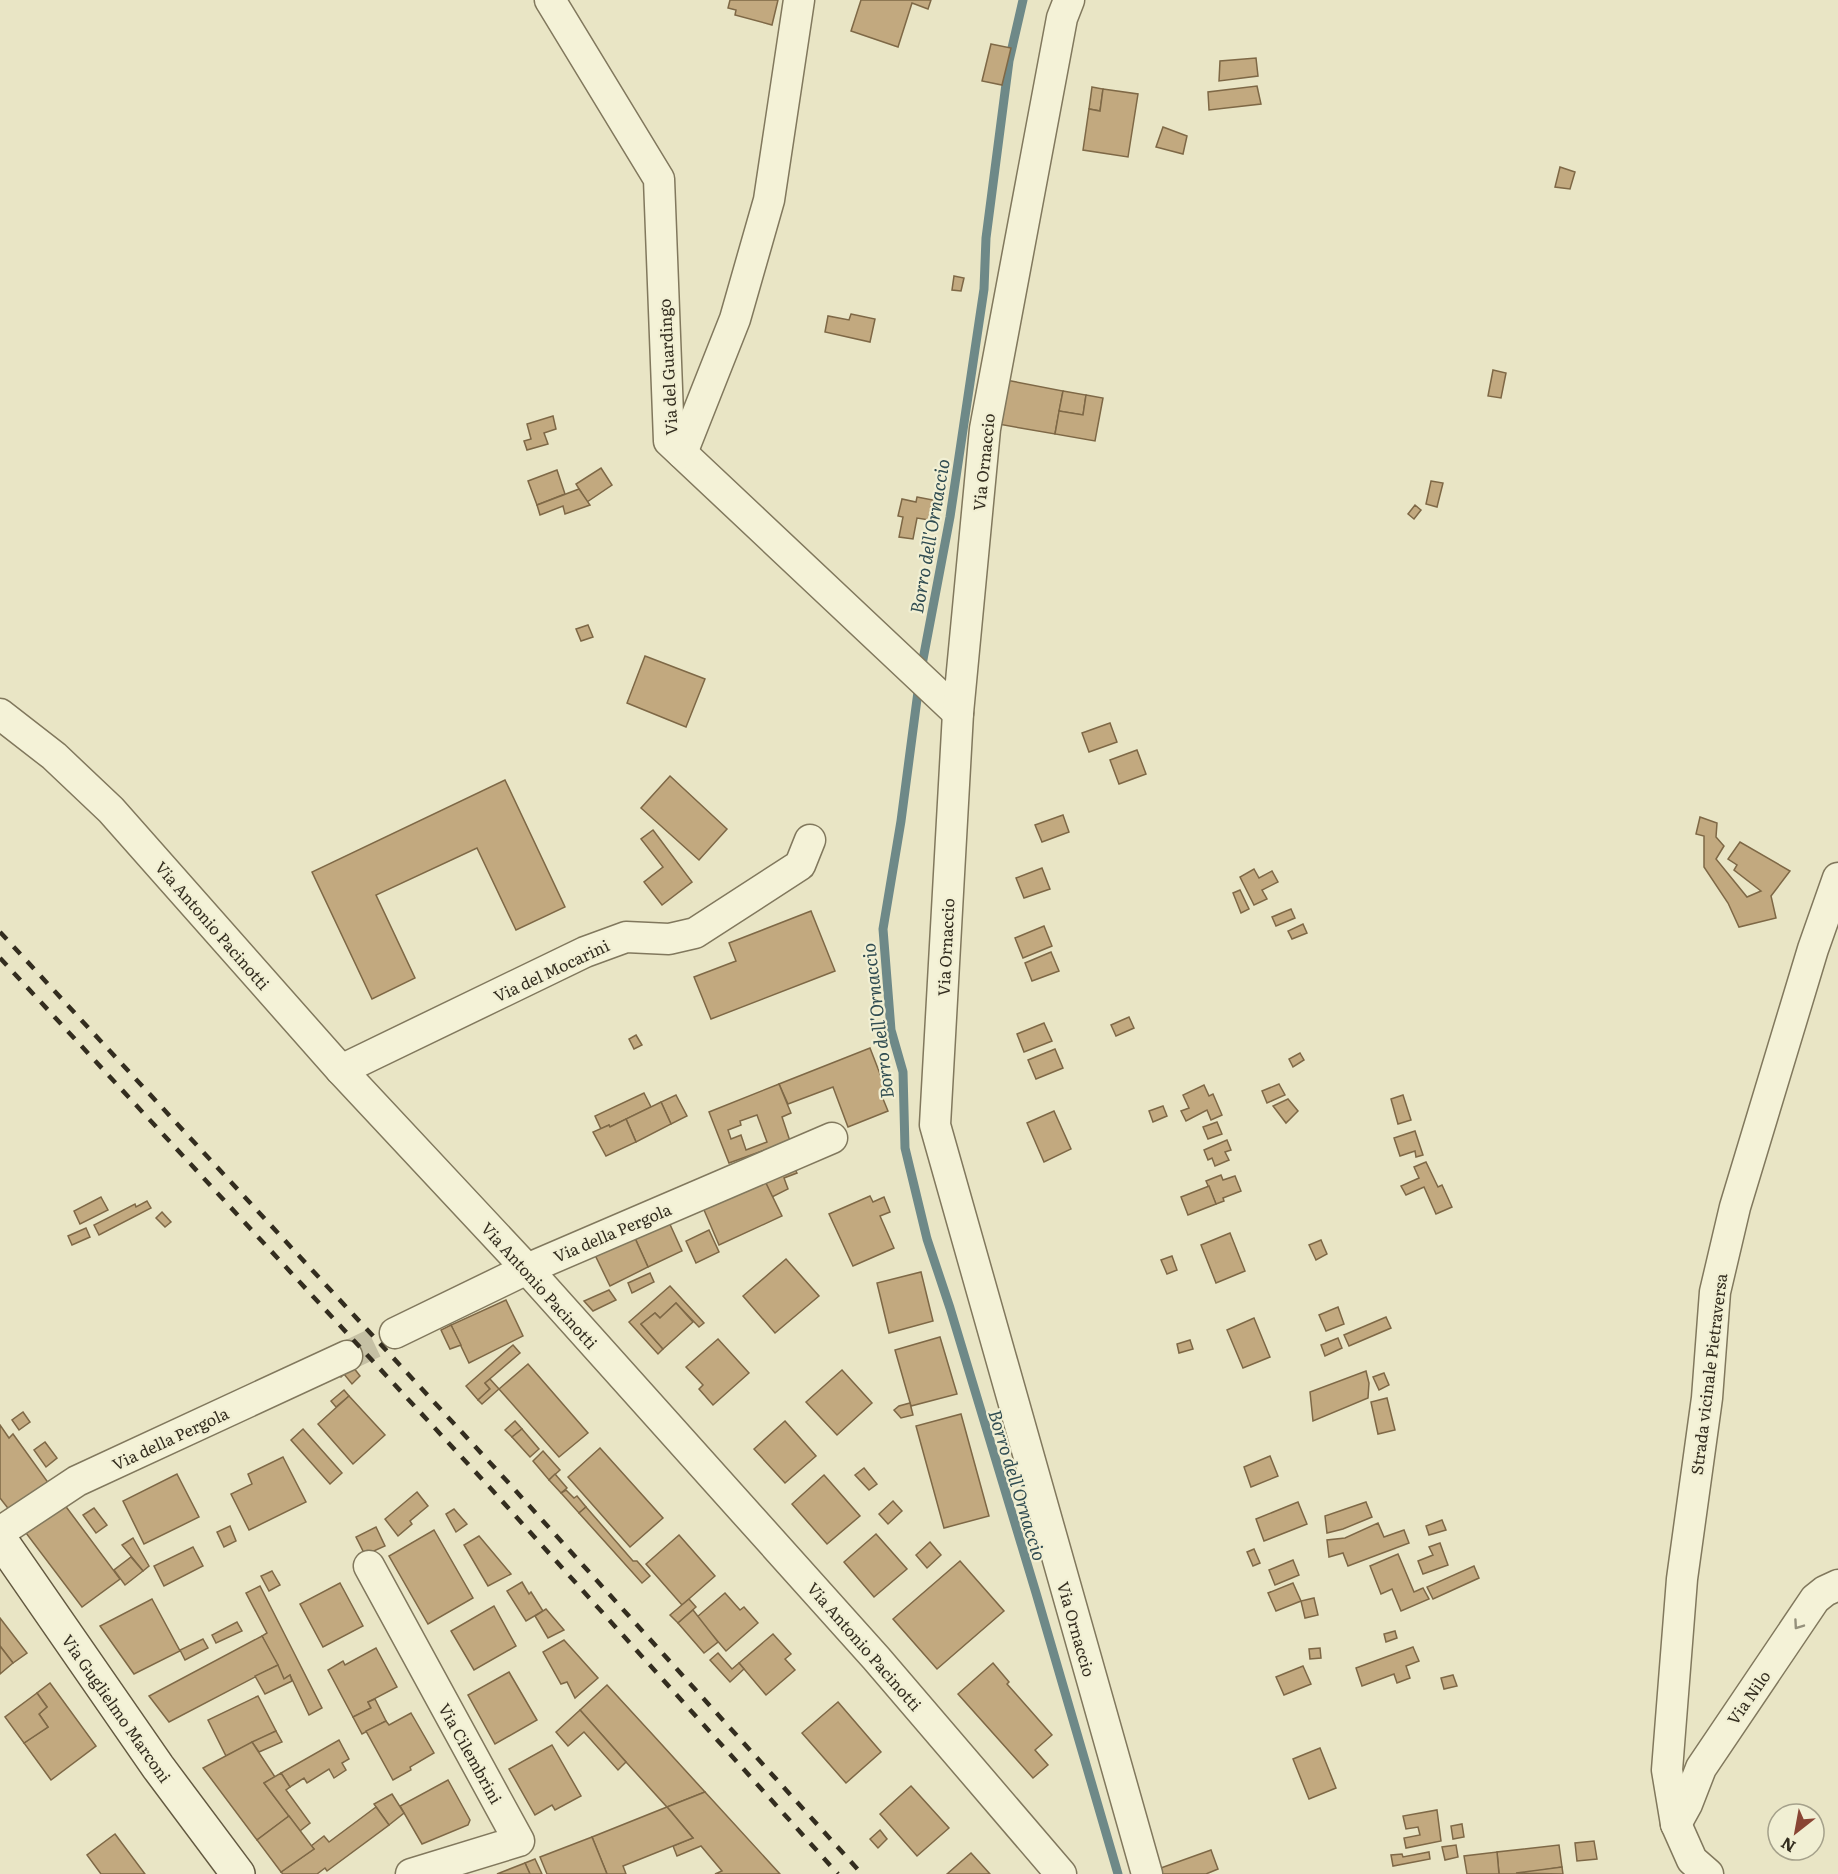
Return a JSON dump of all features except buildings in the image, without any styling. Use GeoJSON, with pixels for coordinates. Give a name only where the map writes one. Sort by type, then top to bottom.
{"type":"FeatureCollection","features":[{"type":"Feature","properties":{"kind":"street","name":"Via del Guardingo"},"geometry":{"type":"LineString","coordinates":[[550,0],[659,179],[669,441],[958,713]]}},
{"type":"Feature","properties":{"kind":"street"},"geometry":{"type":"LineString","coordinates":[[682,453],[735,319],[769,200],[799,0]]}},
{"type":"Feature","properties":{"kind":"street","name":"Via Ornaccio"},"geometry":{"type":"LineString","coordinates":[[1069,0],[1062,18],[985,429],[958,713],[935,1125],[1147,1874]]}},
{"type":"Feature","properties":{"kind":"street","name":"Via Antonio Pacinotti"},"geometry":{"type":"LineString","coordinates":[[0,714],[54,756],[111,810],[341,1070],[527,1269],[876,1658],[1062,1874]]}},
{"type":"Feature","properties":{"kind":"street","name":"Via del Mocarini"},"geometry":{"type":"LineString","coordinates":[[341,1070],[585,952],[626,937],[669,939],[695,933],[800,865],[810,840]]}},
{"type":"Feature","properties":{"kind":"street","name":"Strada vicinale Pietraversa"},"geometry":{"type":"LineString","coordinates":[[1708,1874],[1692,1860],[1677,1824],[1667,1770],[1682,1579],[1707,1398],[1714,1292],[1739,1196],[1813,949],[1838,878]]}},
{"type":"Feature","properties":{"kind":"street","name":"Via della Pergola"},"geometry":{"type":"LineString","coordinates":[[395,1333],[527,1269],[832,1138]]}},
{"type":"Feature","properties":{"kind":"street","name":"Via della Pergola"},"geometry":{"type":"LineString","coordinates":[[0,1532],[77,1481],[347,1356]]}},
{"type":"Feature","properties":{"kind":"street","name":"Via Guglielmo Marconi"},"geometry":{"type":"LineString","coordinates":[[0,1539],[158,1767],[238,1874]]}},
{"type":"Feature","properties":{"kind":"street","name":"Via Cilembrini"},"geometry":{"type":"LineString","coordinates":[[369,1566],[519,1840],[411,1874]]}},
{"type":"Feature","properties":{"kind":"street","name":"Via Nilo"},"geometry":{"type":"LineString","coordinates":[[1677,1824],[1701,1768],[1725,1731],[1815,1599],[1838,1584]]}},
{"type":"Feature","properties":{"kind":"waterway","name":"Borro dell'Ornaccio"},"geometry":{"type":"LineString","coordinates":[[921,670],[950,517],[984,289],[986,238],[1009,61],[1023,0]]}},
{"type":"Feature","properties":{"kind":"waterway","name":"Borro dell'Ornaccio"},"geometry":{"type":"LineString","coordinates":[[919,684],[901,821],[883,929],[891,1030],[903,1072],[905,1148],[927,1239],[1036,1593],[1118,1874]]}},
{"type":"Feature","properties":{"kind":"tunnel"},"geometry":{"type":"LineString","coordinates":[[347,1356],[395,1333]]}},
{"type":"Feature","properties":{"kind":"railway"},"geometry":{"type":"LineString","coordinates":[[0,932],[506,1480],[862,1874]]}},
{"type":"Feature","properties":{"kind":"railway"},"geometry":{"type":"LineString","coordinates":[[0,958],[493,1491],[838,1874]]}}]}
